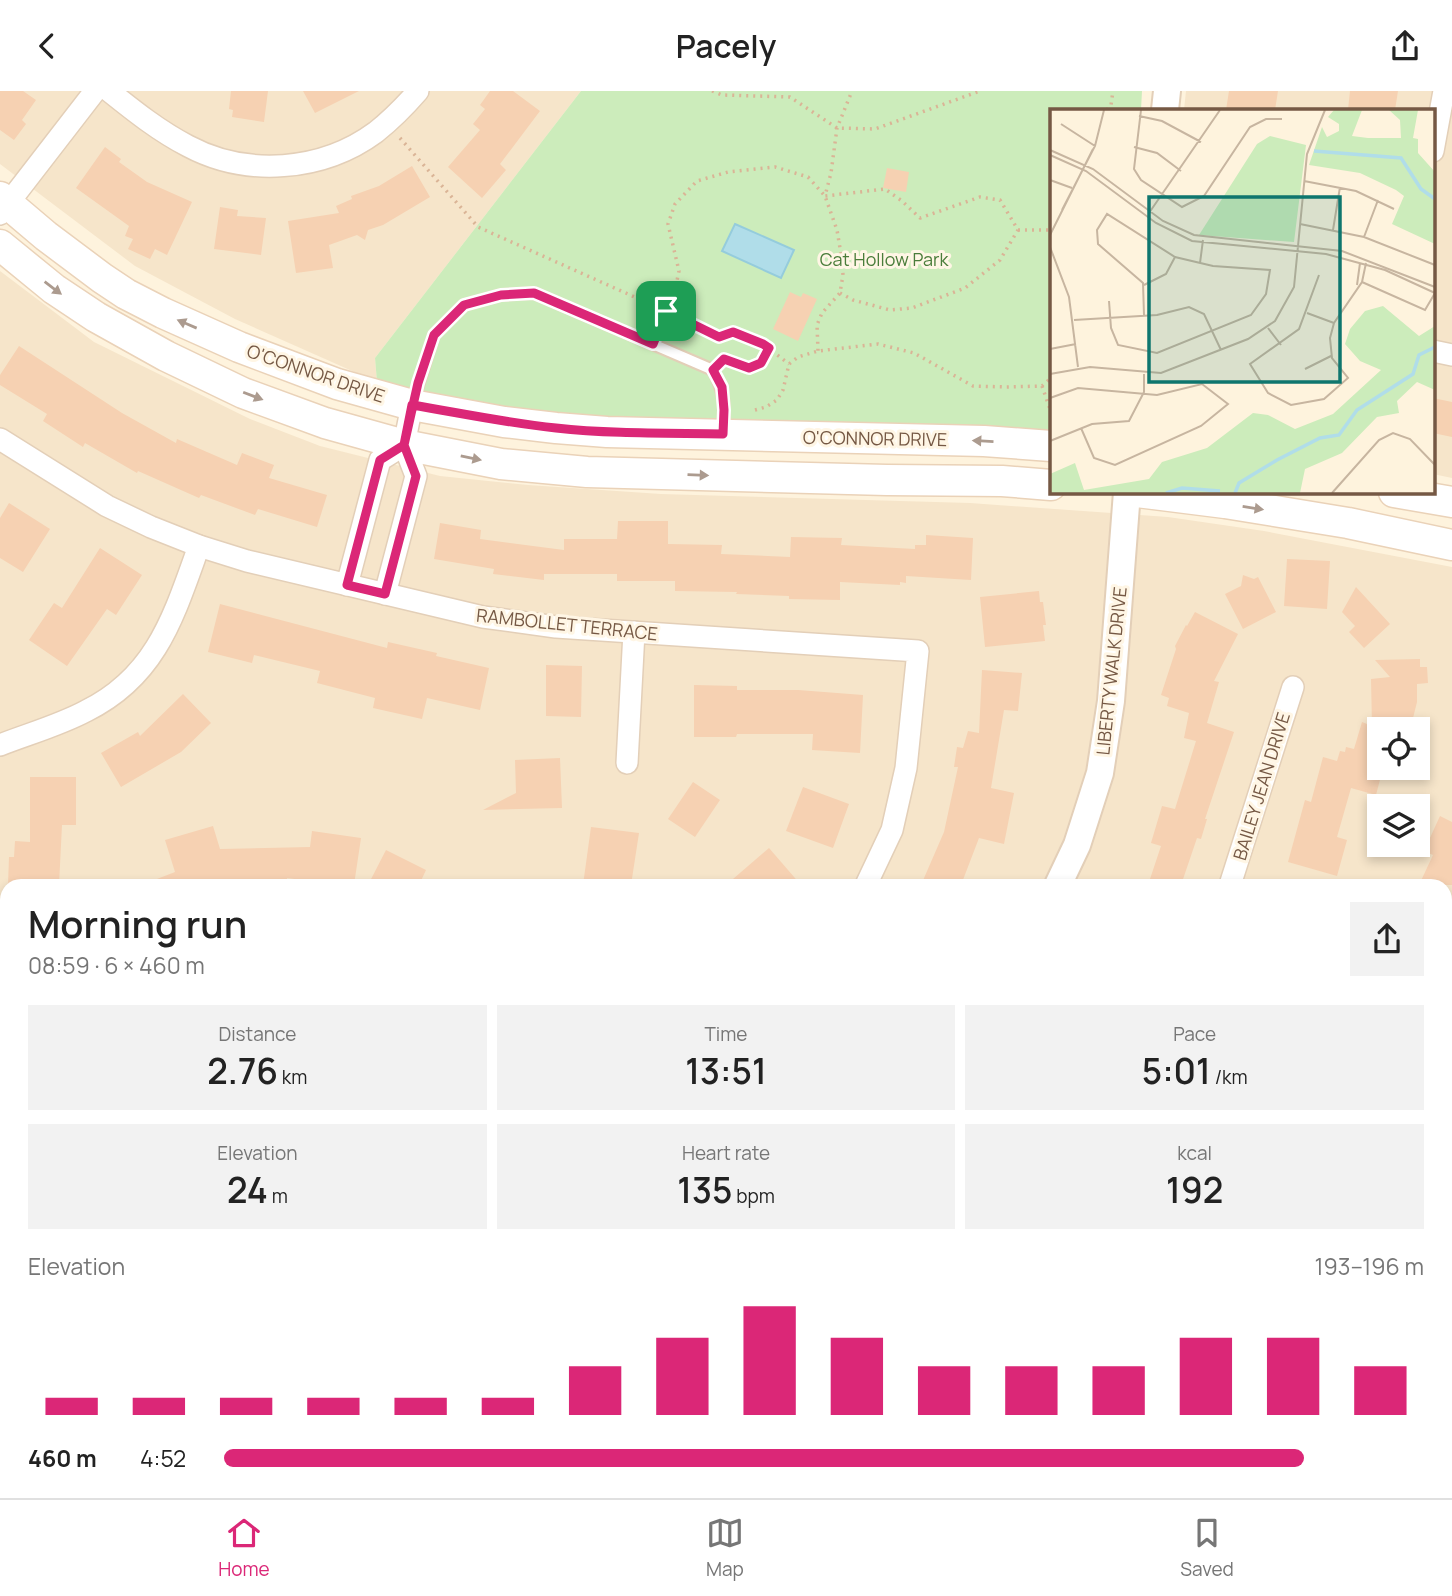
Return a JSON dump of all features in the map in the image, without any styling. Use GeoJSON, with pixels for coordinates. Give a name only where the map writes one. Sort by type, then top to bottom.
{"type":"FeatureCollection","features":[{"type":"Feature","properties":{"kind":"main road","name":"O'CONNOR DRIVE"},"geometry":{"type":"LineString","coordinates":[[3,205],[102,278],[163,313],[239,347],[337,384],[412,405],[504,422],[607,432],[984,441],[1050,446]]}},
{"type":"Feature","properties":{"kind":"main road"},"geometry":{"type":"LineString","coordinates":[[0,245],[54,289],[96,317],[166,356],[243,393],[325,423],[404,445],[501,464],[587,472],[1002,481],[1050,485]]}},
{"type":"Feature","properties":{"kind":"main road"},"geometry":{"type":"LineString","coordinates":[[1145,493],[1348,523],[1452,545]]}},
{"type":"Feature","properties":{"kind":"main road"},"geometry":{"type":"LineString","coordinates":[[1400,493],[1452,502]]}},
{"type":"Feature","properties":{"kind":"street"},"geometry":{"type":"LineString","coordinates":[[3,205],[95,91]]}},
{"type":"Feature","properties":{"kind":"street"},"geometry":{"type":"LineString","coordinates":[[108,91],[158,129],[188,147],[238,164],[253,166],[317,160],[346,149],[387,123],[418,91]]}},
{"type":"Feature","properties":{"kind":"street"},"geometry":{"type":"LineString","coordinates":[[1165,109],[1167,91]]}},
{"type":"Feature","properties":{"kind":"street"},"geometry":{"type":"LineString","coordinates":[[1434,146],[1444,91]]}},
{"type":"Feature","properties":{"kind":"street"},"geometry":{"type":"LineString","coordinates":[[1434,351],[1452,355]]}},
{"type":"Feature","properties":{"kind":"street"},"geometry":{"type":"LineString","coordinates":[[385,594],[416,476],[404,445],[412,405]]}},
{"type":"Feature","properties":{"kind":"street","name":"RAMBOLLET TERRACE"},"geometry":{"type":"LineString","coordinates":[[0,439],[107,506],[199,546],[247,561],[483,617],[556,627],[918,651],[906,768],[892,830],[869,879]]}},
{"type":"Feature","properties":{"kind":"street"},"geometry":{"type":"LineString","coordinates":[[347,585],[380,460],[404,445]]}},
{"type":"Feature","properties":{"kind":"street","name":"LIBERTY WALK DRIVE"},"geometry":{"type":"LineString","coordinates":[[1061,879],[1077,845],[1100,773],[1111,701],[1127,493]]}},
{"type":"Feature","properties":{"kind":"street"},"geometry":{"type":"LineString","coordinates":[[0,745],[85,712],[109,698],[131,680],[156,650],[177,608],[199,546]]}},
{"type":"Feature","properties":{"kind":"street"},"geometry":{"type":"LineString","coordinates":[[627,763],[634,632]]}},
{"type":"Feature","properties":{"kind":"street","name":"BAILEY JEAN DRIVE"},"geometry":{"type":"LineString","coordinates":[[1232,879],[1293,687]]}},
{"type":"Feature","properties":{"kind":"lane"},"geometry":{"type":"LineString","coordinates":[[412,405],[434,335],[464,305],[501,295],[534,293],[713,370],[722,387],[723,434]]}},
{"type":"Feature","properties":{"kind":"path"},"geometry":{"type":"LineString","coordinates":[[712,91],[722,95],[790,97],[837,128],[874,129],[980,91]]}},
{"type":"Feature","properties":{"kind":"path"},"geometry":{"type":"LineString","coordinates":[[825,196],[837,128],[852,91]]}},
{"type":"Feature","properties":{"kind":"path"},"geometry":{"type":"LineString","coordinates":[[1108,109],[1114,91]]}},
{"type":"Feature","properties":{"kind":"path"},"geometry":{"type":"LineString","coordinates":[[387,123],[478,227],[719,337],[733,332],[763,344],[789,364]]}},
{"type":"Feature","properties":{"kind":"path"},"geometry":{"type":"LineString","coordinates":[[653,344],[676,290],[679,271],[668,224],[676,204],[696,181],[728,171],[775,167],[808,177],[825,196],[837,230],[843,275],[840,293],[822,313],[817,325],[818,351]]}},
{"type":"Feature","properties":{"kind":"path"},"geometry":{"type":"LineString","coordinates":[[825,196],[885,189],[920,218],[980,197],[990,198],[1000,200],[1018,230]]}},
{"type":"Feature","properties":{"kind":"path"},"geometry":{"type":"LineString","coordinates":[[1018,230],[1050,230]]}},
{"type":"Feature","properties":{"kind":"path"},"geometry":{"type":"LineString","coordinates":[[840,293],[853,300],[890,310],[912,308],[965,288],[1000,260],[1018,230]]}},
{"type":"Feature","properties":{"kind":"path"},"geometry":{"type":"LineString","coordinates":[[745,411],[766,407],[777,400],[783,390],[789,364],[798,357],[818,351],[878,344],[914,353],[973,386],[1042,386],[1050,379]]}},
{"type":"Feature","properties":{"kind":"path"},"geometry":{"type":"LineString","coordinates":[[713,370],[724,359],[749,368],[761,363],[769,348]]}},
{"type":"Feature","properties":{"kind":"path"},"geometry":{"type":"LineString","coordinates":[[1042,386],[1050,409]]}},
{"type":"Feature","properties":{"kind":"shaded area"},"geometry":{"type":"Polygon","coordinates":[[[0,91],[581,91],[375,358],[377,382],[235,319],[135,266],[0,164],[0,91]]]}},
{"type":"Feature","properties":{"kind":"shaded area"},"geometry":{"type":"Polygon","coordinates":[[[1186,91],[1452,91],[1452,478],[1434,474],[1434,109],[1184,109],[1186,91]]]}},
{"type":"Feature","properties":{"kind":"shaded area"},"geometry":{"type":"Polygon","coordinates":[[[0,271],[94,342],[250,419],[320,446],[440,476],[661,494],[970,503],[1168,517],[1264,531],[1452,567],[1452,879],[0,879],[0,271]]]}},
{"type":"Feature","properties":{"kind":"green space","name":"Cat Hollow Park"},"geometry":{"type":"Polygon","coordinates":[[[581,91],[1142,91],[1141,109],[1050,109],[1050,434],[582,418],[482,407],[377,382],[375,358],[581,91]]]}},
{"type":"Feature","properties":{"kind":"water"},"geometry":{"type":"Polygon","coordinates":[[[735,224],[794,250],[781,278],[722,251],[735,224]]]}},
{"type":"Feature","properties":{"kind":"building"},"geometry":{"type":"Polygon","coordinates":[[[0,91],[23,91],[36,100],[22,120],[26,124],[14,140],[0,130],[0,91]]]}},
{"type":"Feature","properties":{"kind":"building"},"geometry":{"type":"Polygon","coordinates":[[[231,91],[268,91],[264,122],[232,117],[233,110],[229,109],[231,91]]]}},
{"type":"Feature","properties":{"kind":"building"},"geometry":{"type":"Polygon","coordinates":[[[303,91],[359,91],[315,113],[303,91]]]}},
{"type":"Feature","properties":{"kind":"building"},"geometry":{"type":"Polygon","coordinates":[[[490,91],[513,91],[540,111],[500,164],[506,170],[482,198],[448,167],[480,130],[473,124],[485,109],[480,105],[490,91]]]}},
{"type":"Feature","properties":{"kind":"building"},"geometry":{"type":"Polygon","coordinates":[[[1229,91],[1278,91],[1275,109],[1226,109],[1229,91]]]}},
{"type":"Feature","properties":{"kind":"building"},"geometry":{"type":"Polygon","coordinates":[[[1350,91],[1398,91],[1395,109],[1348,109],[1350,91]]]}},
{"type":"Feature","properties":{"kind":"building"},"geometry":{"type":"Polygon","coordinates":[[[105,147],[121,159],[119,162],[147,182],[192,202],[167,255],[155,249],[150,259],[128,249],[133,239],[125,236],[129,226],[76,188],[105,147]]]}},
{"type":"Feature","properties":{"kind":"building"},"geometry":{"type":"Polygon","coordinates":[[[412,166],[430,197],[383,225],[368,230],[365,240],[357,235],[329,245],[333,268],[296,273],[288,221],[339,213],[336,206],[352,199],[351,196],[379,186],[412,166]]]}},
{"type":"Feature","properties":{"kind":"building"},"geometry":{"type":"Polygon","coordinates":[[[887,168],[909,172],[906,192],[883,188],[887,168]]]}},
{"type":"Feature","properties":{"kind":"building"},"geometry":{"type":"Polygon","coordinates":[[[220,207],[238,210],[237,216],[266,218],[261,255],[214,249],[220,207]]]}},
{"type":"Feature","properties":{"kind":"building"},"geometry":{"type":"Polygon","coordinates":[[[790,292],[801,297],[803,293],[817,299],[798,341],[773,329],[790,292]]]}},
{"type":"Feature","properties":{"kind":"building"},"geometry":{"type":"Polygon","coordinates":[[[19,346],[122,413],[176,443],[177,439],[237,465],[242,453],[274,465],[269,478],[327,495],[317,527],[258,509],[255,515],[201,495],[199,498],[138,471],[137,473],[85,443],[83,447],[43,421],[47,414],[0,385],[0,375],[19,346]]]}},
{"type":"Feature","properties":{"kind":"building"},"geometry":{"type":"Polygon","coordinates":[[[1434,398],[1452,402],[1452,437],[1434,433],[1434,398]]]}},
{"type":"Feature","properties":{"kind":"building"},"geometry":{"type":"Polygon","coordinates":[[[9,503],[50,529],[23,572],[0,558],[0,518],[9,503]]]}},
{"type":"Feature","properties":{"kind":"building"},"geometry":{"type":"Polygon","coordinates":[[[618,521],[668,521],[668,544],[722,545],[721,554],[790,557],[791,537],[842,538],[841,545],[915,549],[915,545],[926,545],[926,535],[973,538],[971,580],[906,576],[906,583],[900,582],[900,585],[840,582],[840,600],[789,599],[789,596],[736,594],[737,592],[675,591],[675,581],[617,581],[617,574],[544,574],[544,580],[493,574],[494,569],[434,559],[440,523],[481,530],[480,539],[564,550],[564,539],[617,539],[618,521]]]}},
{"type":"Feature","properties":{"kind":"building"},"geometry":{"type":"Polygon","coordinates":[[[100,548],[142,575],[116,615],[107,609],[67,666],[29,640],[54,603],[62,608],[100,548]]]}},
{"type":"Feature","properties":{"kind":"building"},"geometry":{"type":"Polygon","coordinates":[[[1287,559],[1330,561],[1327,609],[1284,606],[1287,559]]]}},
{"type":"Feature","properties":{"kind":"building"},"geometry":{"type":"Polygon","coordinates":[[[1243,575],[1254,579],[1258,577],[1276,612],[1243,629],[1225,594],[1241,586],[1243,575]]]}},
{"type":"Feature","properties":{"kind":"building"},"geometry":{"type":"Polygon","coordinates":[[[1356,587],[1390,624],[1364,648],[1349,632],[1355,626],[1342,612],[1356,587]]]}},
{"type":"Feature","properties":{"kind":"building"},"geometry":{"type":"Polygon","coordinates":[[[1039,591],[1046,625],[1043,625],[1045,641],[985,647],[980,597],[1039,591]]]}},
{"type":"Feature","properties":{"kind":"building"},"geometry":{"type":"Polygon","coordinates":[[[220,604],[387,648],[388,642],[489,668],[480,710],[427,698],[422,719],[373,708],[375,698],[317,683],[320,671],[254,655],[252,663],[208,652],[220,604]]]}},
{"type":"Feature","properties":{"kind":"building"},"geometry":{"type":"Polygon","coordinates":[[[1195,612],[1238,634],[1214,681],[1219,682],[1207,723],[1234,732],[1201,839],[1197,838],[1183,879],[1150,879],[1161,846],[1151,843],[1162,806],[1175,809],[1196,741],[1184,738],[1189,713],[1167,706],[1169,698],[1161,695],[1175,646],[1195,612]]]}},
{"type":"Feature","properties":{"kind":"building"},"geometry":{"type":"Polygon","coordinates":[[[1420,659],[1420,667],[1427,667],[1428,683],[1417,684],[1413,717],[1372,717],[1371,679],[1390,677],[1375,660],[1420,659]]]}},
{"type":"Feature","properties":{"kind":"building"},"geometry":{"type":"Polygon","coordinates":[[[546,665],[582,666],[581,717],[546,716],[546,665]]]}},
{"type":"Feature","properties":{"kind":"building"},"geometry":{"type":"Polygon","coordinates":[[[982,670],[1022,673],[1018,711],[1004,710],[991,788],[1014,793],[1004,844],[979,838],[963,879],[924,879],[944,832],[958,767],[954,767],[957,747],[963,748],[968,731],[979,733],[982,670]]]}},
{"type":"Feature","properties":{"kind":"building"},"geometry":{"type":"Polygon","coordinates":[[[694,685],[737,686],[737,690],[798,690],[863,695],[860,753],[812,750],[813,734],[694,737],[694,685]]]}},
{"type":"Feature","properties":{"kind":"building"},"geometry":{"type":"Polygon","coordinates":[[[183,694],[211,723],[181,752],[121,787],[101,753],[138,732],[140,736],[183,694]]]}},
{"type":"Feature","properties":{"kind":"building"},"geometry":{"type":"Polygon","coordinates":[[[1362,722],[1367,724],[1367,780],[1380,780],[1376,794],[1351,788],[1337,837],[1347,840],[1337,876],[1288,862],[1305,800],[1311,802],[1323,757],[1337,761],[1340,751],[1345,752],[1346,747],[1354,749],[1362,722]]]}},
{"type":"Feature","properties":{"kind":"building"},"geometry":{"type":"Polygon","coordinates":[[[560,758],[562,808],[483,810],[516,793],[515,760],[560,758]]]}},
{"type":"Feature","properties":{"kind":"building"},"geometry":{"type":"Polygon","coordinates":[[[30,777],[76,777],[76,825],[62,825],[59,879],[8,879],[9,857],[14,857],[15,841],[30,842],[30,777]]]}},
{"type":"Feature","properties":{"kind":"building"},"geometry":{"type":"Polygon","coordinates":[[[693,782],[720,800],[695,837],[668,819],[693,782]]]}},
{"type":"Feature","properties":{"kind":"building"},"geometry":{"type":"Polygon","coordinates":[[[803,787],[849,804],[833,848],[786,831],[803,787]]]}},
{"type":"Feature","properties":{"kind":"building"},"geometry":{"type":"Polygon","coordinates":[[[1440,816],[1452,822],[1452,879],[1422,879],[1433,855],[1430,854],[1430,838],[1440,816]]]}},
{"type":"Feature","properties":{"kind":"building"},"geometry":{"type":"Polygon","coordinates":[[[213,826],[220,849],[310,847],[312,831],[361,838],[355,879],[157,879],[175,872],[165,840],[213,826]]]}},
{"type":"Feature","properties":{"kind":"building"},"geometry":{"type":"Polygon","coordinates":[[[591,827],[639,833],[632,879],[584,879],[591,827]]]}},
{"type":"Feature","properties":{"kind":"building"},"geometry":{"type":"Polygon","coordinates":[[[769,848],[796,879],[733,879],[769,848]]]}},
{"type":"Feature","properties":{"kind":"building"},"geometry":{"type":"Polygon","coordinates":[[[386,850],[426,870],[422,879],[371,879],[386,850]]]}},
{"type":"Feature","properties":{"kind":"route"},"geometry":{"type":"LineString","coordinates":[[666,311],[653,344],[534,293],[501,295],[464,305],[434,335],[418,383],[412,405],[404,445],[380,460],[347,585],[385,594],[416,476],[404,445],[412,405],[504,422],[556,428],[607,432],[723,434],[722,387],[713,370],[724,359],[749,368],[761,363],[769,348],[733,332],[719,337],[666,311]]}}]}
